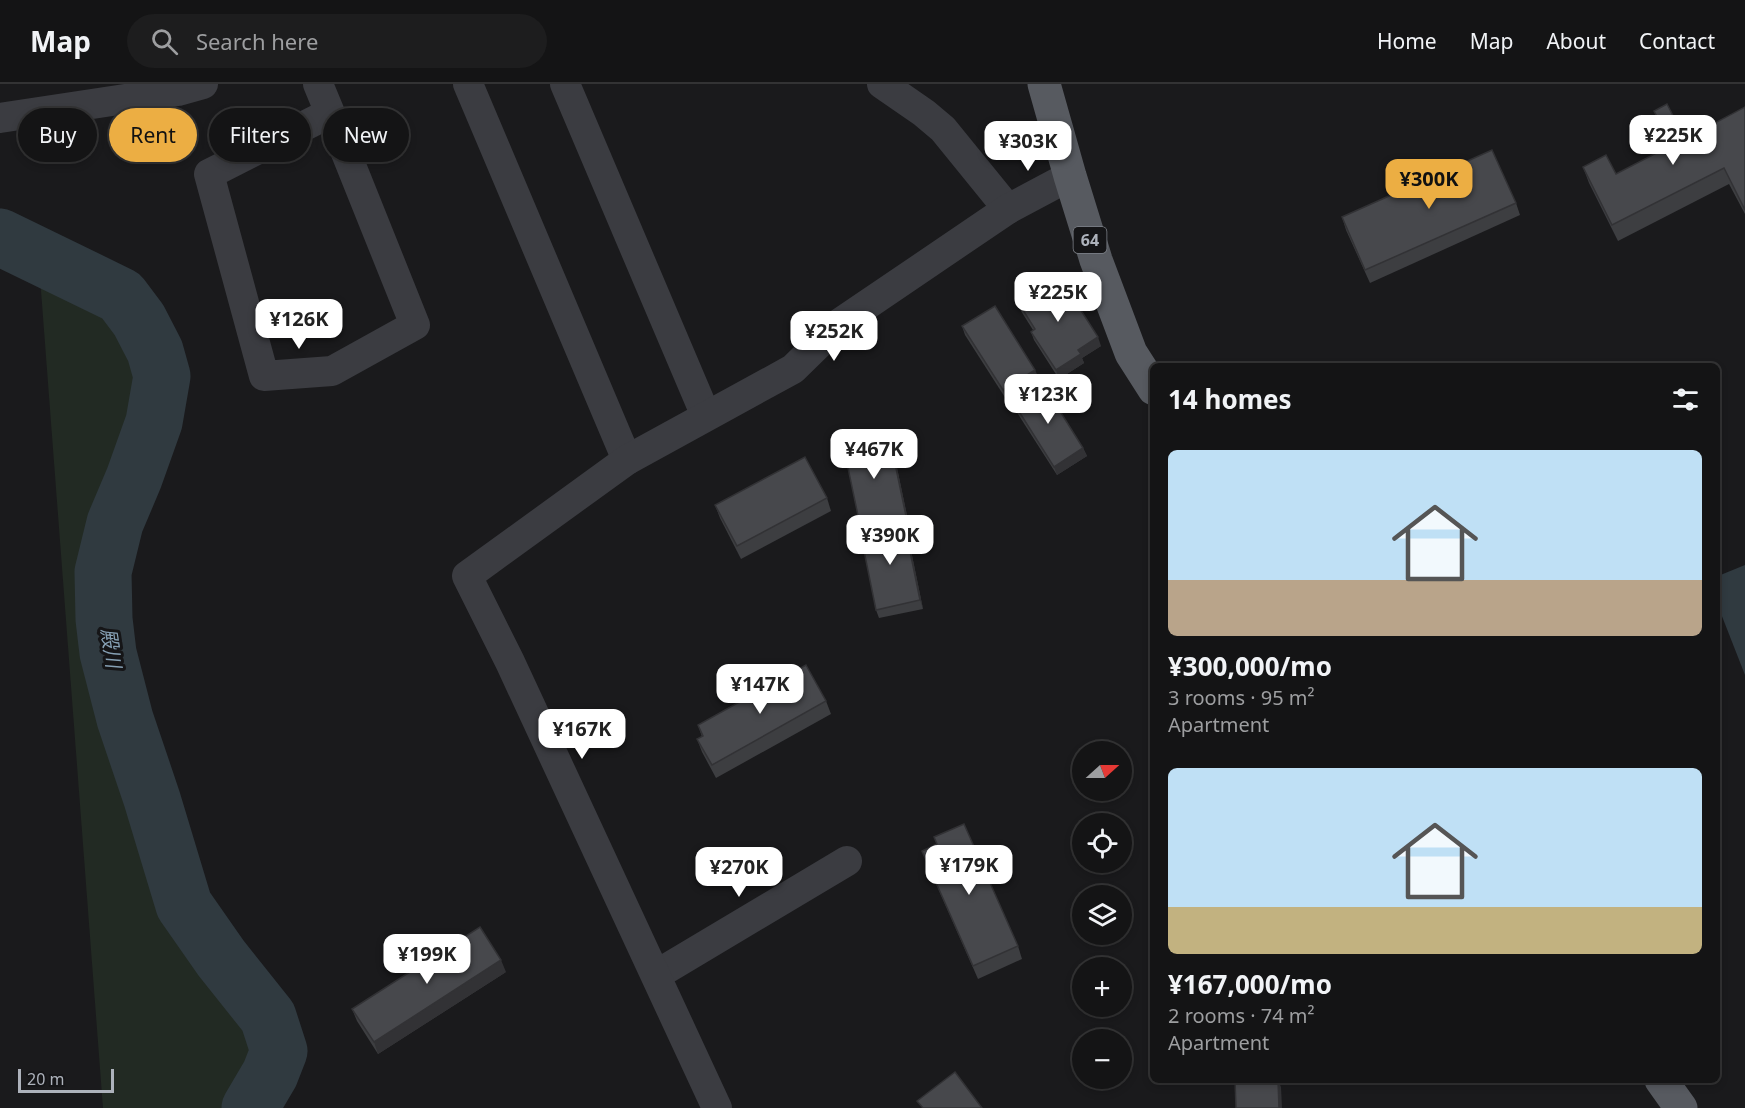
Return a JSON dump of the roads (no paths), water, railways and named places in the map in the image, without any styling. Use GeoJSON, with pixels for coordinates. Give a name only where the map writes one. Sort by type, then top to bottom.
{"type":"FeatureCollection","features":[{"type":"Feature","properties":{"kind":"main road","name":"64"},"geometry":{"type":"LineString","coordinates":[[1044,84],[1096,260],[1131,353],[1150,383]]}},
{"type":"Feature","properties":{"kind":"main road"},"geometry":{"type":"LineString","coordinates":[[1663,1083],[1681,1108]]}},
{"type":"Feature","properties":{"kind":"street"},"geometry":{"type":"LineString","coordinates":[[0,118],[178,91],[203,84]]}},
{"type":"Feature","properties":{"kind":"street"},"geometry":{"type":"LineString","coordinates":[[318,84],[328,108]]}},
{"type":"Feature","properties":{"kind":"street"},"geometry":{"type":"LineString","coordinates":[[468,84],[627,460]]}},
{"type":"Feature","properties":{"kind":"street"},"geometry":{"type":"LineString","coordinates":[[565,84],[706,416]]}},
{"type":"Feature","properties":{"kind":"street"},"geometry":{"type":"LineString","coordinates":[[882,84],[924,112],[943,129],[1008,209]]}},
{"type":"Feature","properties":{"kind":"street"},"geometry":{"type":"LineString","coordinates":[[330,113],[415,325],[332,371],[264,376],[209,174],[330,113]]}},
{"type":"Feature","properties":{"kind":"street"},"geometry":{"type":"LineString","coordinates":[[717,1108],[510,662],[466,576],[627,460],[793,369],[840,323],[1008,209],[1070,177]]}},
{"type":"Feature","properties":{"kind":"street"},"geometry":{"type":"LineString","coordinates":[[656,975],[847,861]]}},
{"type":"Feature","properties":{"kind":"waterway","name":"殿川"},"geometry":{"type":"LineString","coordinates":[[0,237],[121,296],[139,320],[155,351],[162,376],[154,422],[115,523],[103,572],[104,619],[108,653],[125,719],[184,905],[221,958],[268,1017],[279,1051],[270,1074],[250,1108]]}}]}
